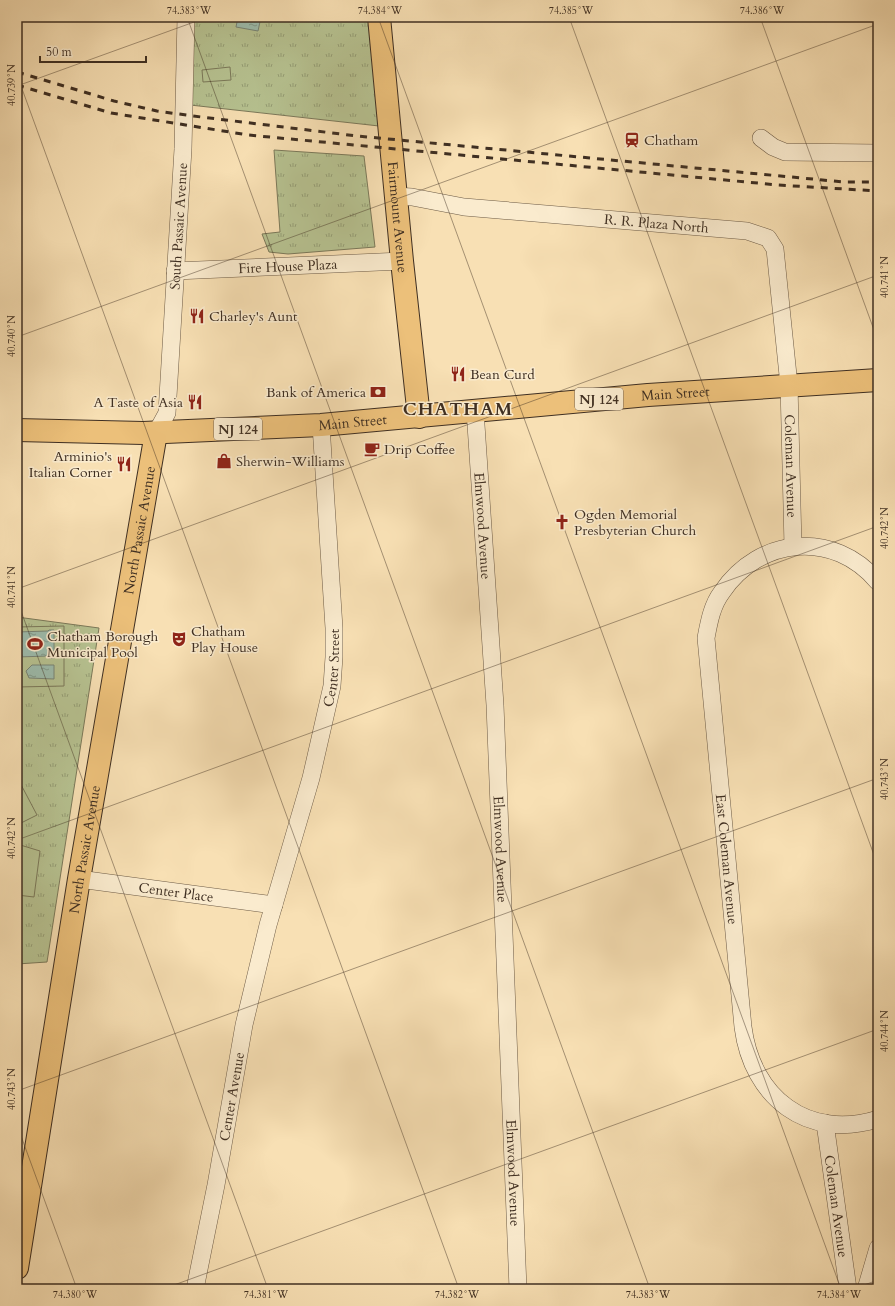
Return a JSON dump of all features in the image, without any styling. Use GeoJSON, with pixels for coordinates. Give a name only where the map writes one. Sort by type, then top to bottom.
{"type":"FeatureCollection","features":[{"type":"Feature","properties":{"kind":"main road","name":"Fairmount Avenue"},"geometry":{"type":"LineString","coordinates":[[379,17],[395,196],[419,417]]}},
{"type":"Feature","properties":{"kind":"main road","name":"Main Street"},"geometry":{"type":"LineString","coordinates":[[17,430],[156,432],[321,425],[419,417],[474,410],[648,394],[878,380]]}},
{"type":"Feature","properties":{"kind":"main road","name":"North Passaic Avenue"},"geometry":{"type":"LineString","coordinates":[[17,1268],[79,879],[156,432]]}},
{"type":"Feature","properties":{"kind":"street","name":"South Passaic Avenue"},"geometry":{"type":"LineString","coordinates":[[156,432],[167,413],[183,149],[186,17]]}},
{"type":"Feature","properties":{"kind":"street"},"geometry":{"type":"LineString","coordinates":[[762,138],[773,147],[785,152],[878,153]]}},
{"type":"Feature","properties":{"kind":"street","name":"R. R. Plaza North"},"geometry":{"type":"LineString","coordinates":[[395,196],[412,197],[464,207],[748,231],[768,238],[775,249],[789,385]]}},
{"type":"Feature","properties":{"kind":"street","name":"Fire House Plaza"},"geometry":{"type":"LineString","coordinates":[[175,270],[402,261]]}},
{"type":"Feature","properties":{"kind":"street","name":"Coleman Avenue"},"geometry":{"type":"LineString","coordinates":[[789,385],[793,546]]}},
{"type":"Feature","properties":{"kind":"street","name":"Elmwood Avenue"},"geometry":{"type":"LineString","coordinates":[[474,410],[495,705],[518,1289]]}},
{"type":"Feature","properties":{"kind":"street","name":"Center Street"},"geometry":{"type":"LineString","coordinates":[[274,904],[311,778],[332,686],[334,628],[321,425]]}},
{"type":"Feature","properties":{"kind":"street","name":"East Coleman Avenue"},"geometry":{"type":"LineString","coordinates":[[878,582],[858,563],[841,554],[822,547],[793,546],[774,551],[756,559],[741,570],[726,587],[717,600],[710,618],[706,638],[746,1046],[758,1076],[774,1096],[789,1109],[806,1118],[844,1126],[863,1124],[878,1119]]}},
{"type":"Feature","properties":{"kind":"street","name":"Center Place"},"geometry":{"type":"LineString","coordinates":[[79,879],[274,904]]}},
{"type":"Feature","properties":{"kind":"street","name":"Center Avenue"},"geometry":{"type":"LineString","coordinates":[[194,1289],[216,1185],[244,1025],[274,904]]}},
{"type":"Feature","properties":{"kind":"street","name":"Coleman Avenue"},"geometry":{"type":"LineString","coordinates":[[825,1123],[848,1289]]}},
{"type":"Feature","properties":{"kind":"street"},"geometry":{"type":"LineString","coordinates":[[866,1289],[878,1248]]}},
{"type":"Feature","properties":{"kind":"green space"},"geometry":{"type":"Polygon","coordinates":[[[185,17],[378,17],[388,127],[181,104],[185,17]]]}},
{"type":"Feature","properties":{"kind":"green space"},"geometry":{"type":"Polygon","coordinates":[[[230,67],[231,80],[203,82],[202,70],[230,67]]]}},
{"type":"Feature","properties":{"kind":"green space"},"geometry":{"type":"Polygon","coordinates":[[[274,150],[364,156],[375,247],[288,254],[269,252],[262,234],[280,232],[274,150]]]}},
{"type":"Feature","properties":{"kind":"green space"},"geometry":{"type":"Polygon","coordinates":[[[17,617],[99,628],[47,962],[17,964],[17,617]]]}},
{"type":"Feature","properties":{"kind":"green space"},"geometry":{"type":"Polygon","coordinates":[[[64,626],[64,686],[17,687],[17,627],[64,626]]]}},
{"type":"Feature","properties":{"kind":"green space"},"geometry":{"type":"Polygon","coordinates":[[[17,777],[37,815],[17,825],[17,777]]]}},
{"type":"Feature","properties":{"kind":"green space"},"geometry":{"type":"Polygon","coordinates":[[[17,844],[40,851],[34,897],[17,895],[17,844]]]}},
{"type":"Feature","properties":{"kind":"water"},"geometry":{"type":"Polygon","coordinates":[[[238,17],[261,17],[258,31],[236,27],[238,17]]]}},
{"type":"Feature","properties":{"kind":"water","name":"Chatham Borough Municipal Pool"},"geometry":{"type":"Polygon","coordinates":[[[54,630],[54,658],[49,658],[49,656],[17,657],[17,632],[54,630]]]}},
{"type":"Feature","properties":{"kind":"water"},"geometry":{"type":"Polygon","coordinates":[[[32,665],[54,665],[54,679],[29,678],[26,671],[32,665]]]}},
{"type":"Feature","properties":{"kind":"railway"},"geometry":{"type":"LineString","coordinates":[[17,72],[114,101],[157,111],[193,116],[357,136],[844,182],[878,182]]}},
{"type":"Feature","properties":{"kind":"railway"},"geometry":{"type":"LineString","coordinates":[[17,85],[111,113],[248,135],[778,185],[878,191]]}},
{"type":"Feature","properties":{"kind":"place","name":"Chatham"},"geometry":{"type":"Point","coordinates":[632,140]}},
{"type":"Feature","properties":{"kind":"place","name":"Charley's Aunt"},"geometry":{"type":"Point","coordinates":[197,316]}},
{"type":"Feature","properties":{"kind":"place","name":"Bean Curd"},"geometry":{"type":"Point","coordinates":[458,374]}},
{"type":"Feature","properties":{"kind":"place","name":"Bank of America"},"geometry":{"type":"Point","coordinates":[378,392]}},
{"type":"Feature","properties":{"kind":"place","name":"A Taste of Asia"},"geometry":{"type":"Point","coordinates":[195,402]}},
{"type":"Feature","properties":{"kind":"place","name":"Drip Coffee"},"geometry":{"type":"Point","coordinates":[372,449]}},
{"type":"Feature","properties":{"kind":"place","name":"Sherwin-Williams"},"geometry":{"type":"Point","coordinates":[224,461]}},
{"type":"Feature","properties":{"kind":"place","name":"Arminio's Italian Corner"},"geometry":{"type":"Point","coordinates":[124,464]}},
{"type":"Feature","properties":{"kind":"place","name":"Ogden Memorial Presbyterian Church"},"geometry":{"type":"Point","coordinates":[562,522]}},
{"type":"Feature","properties":{"kind":"place","name":"Chatham Play House"},"geometry":{"type":"Point","coordinates":[179,639]}},
{"type":"Feature","properties":{"kind":"place","name":"Chatham Borough Municipal Pool"},"geometry":{"type":"Point","coordinates":[35,644]}},
{"type":"Feature","properties":{"kind":"district","name":"CHATHAM"},"geometry":{"type":"Point","coordinates":[458,409]}}]}
